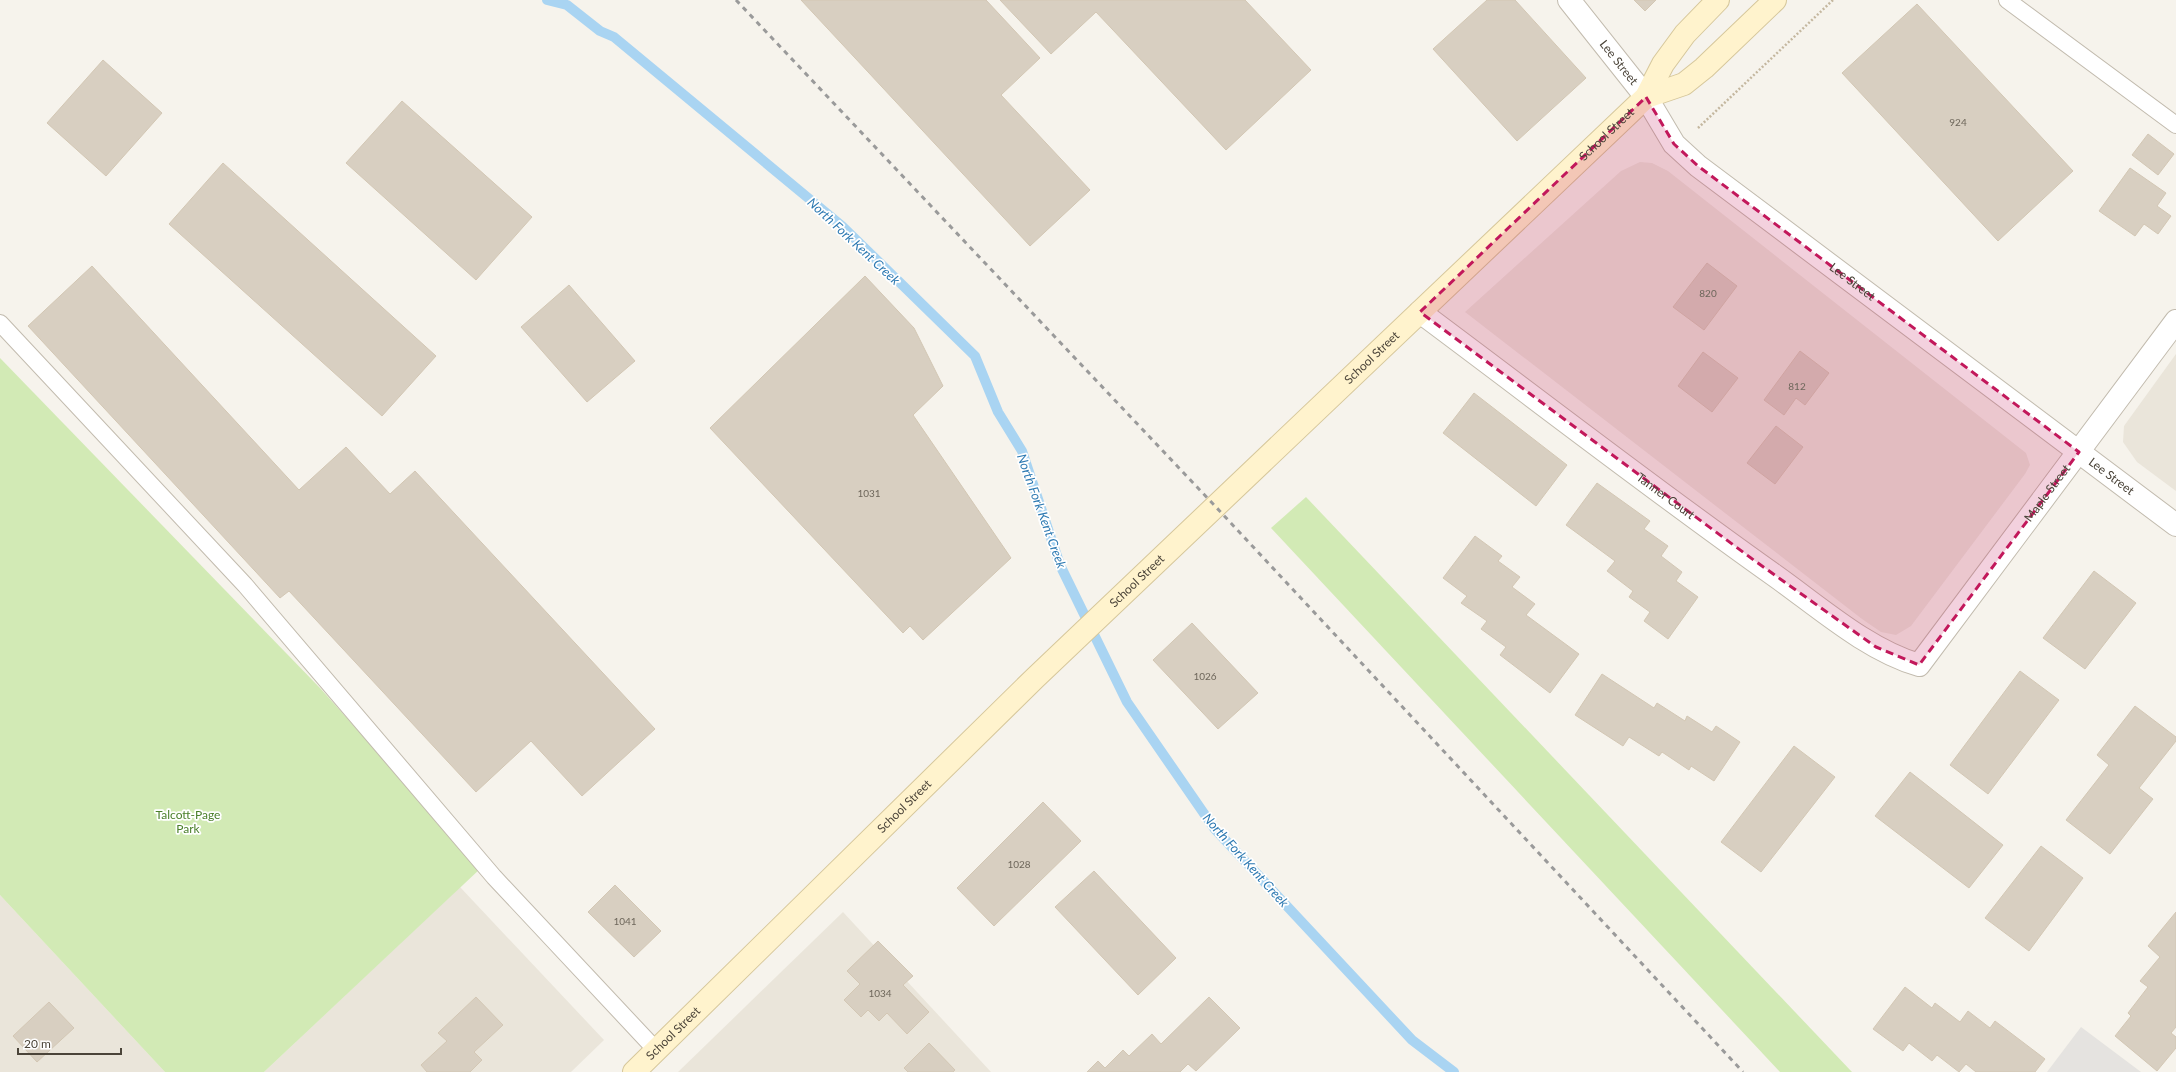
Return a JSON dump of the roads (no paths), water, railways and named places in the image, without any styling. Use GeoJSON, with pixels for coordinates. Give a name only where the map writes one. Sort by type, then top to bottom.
{"type":"FeatureCollection","features":[{"type":"Feature","properties":{"kind":"main road","name":"School Street"},"geometry":{"type":"LineString","coordinates":[[634,1072],[1036,678],[1646,97],[1663,64],[1685,34],[1718,0]]}},
{"type":"Feature","properties":{"kind":"main road","name":"School Street"},"geometry":{"type":"LineString","coordinates":[[1646,97],[1684,84],[1704,68],[1776,0]]}},
{"type":"Feature","properties":{"kind":"street","name":"Lee Street"},"geometry":{"type":"LineString","coordinates":[[1569,0],[1646,97],[1674,144],[1698,166],[2176,525]]}},
{"type":"Feature","properties":{"kind":"street","name":"Tanner Court"},"geometry":{"type":"LineString","coordinates":[[1420,312],[1749,557],[1876,647],[1899,659],[1919,665]]}},
{"type":"Feature","properties":{"kind":"street","name":"Maple Street"},"geometry":{"type":"LineString","coordinates":[[1919,665],[2176,321]]}},
{"type":"Feature","properties":{"kind":"lane"},"geometry":{"type":"LineString","coordinates":[[2007,0],[2176,125]]}},
{"type":"Feature","properties":{"kind":"lane"},"geometry":{"type":"LineString","coordinates":[[0,323],[244,586],[494,877],[656,1050]]}},
{"type":"Feature","properties":{"kind":"waterway","name":"North Fork Kent Creek"},"geometry":{"type":"LineString","coordinates":[[547,0],[567,5],[600,31],[614,37],[842,226],[975,356],[998,412],[1022,451],[1060,565],[1127,702],[1214,828],[1412,1040],[1454,1072]]}},
{"type":"Feature","properties":{"kind":"railway"},"geometry":{"type":"LineString","coordinates":[[736,0],[1215,506],[1743,1072]]}},
{"type":"Feature","properties":{"kind":"park label","name":"Talcott-Page Park"},"geometry":{"type":"Point","coordinates":[188,822]}}]}
